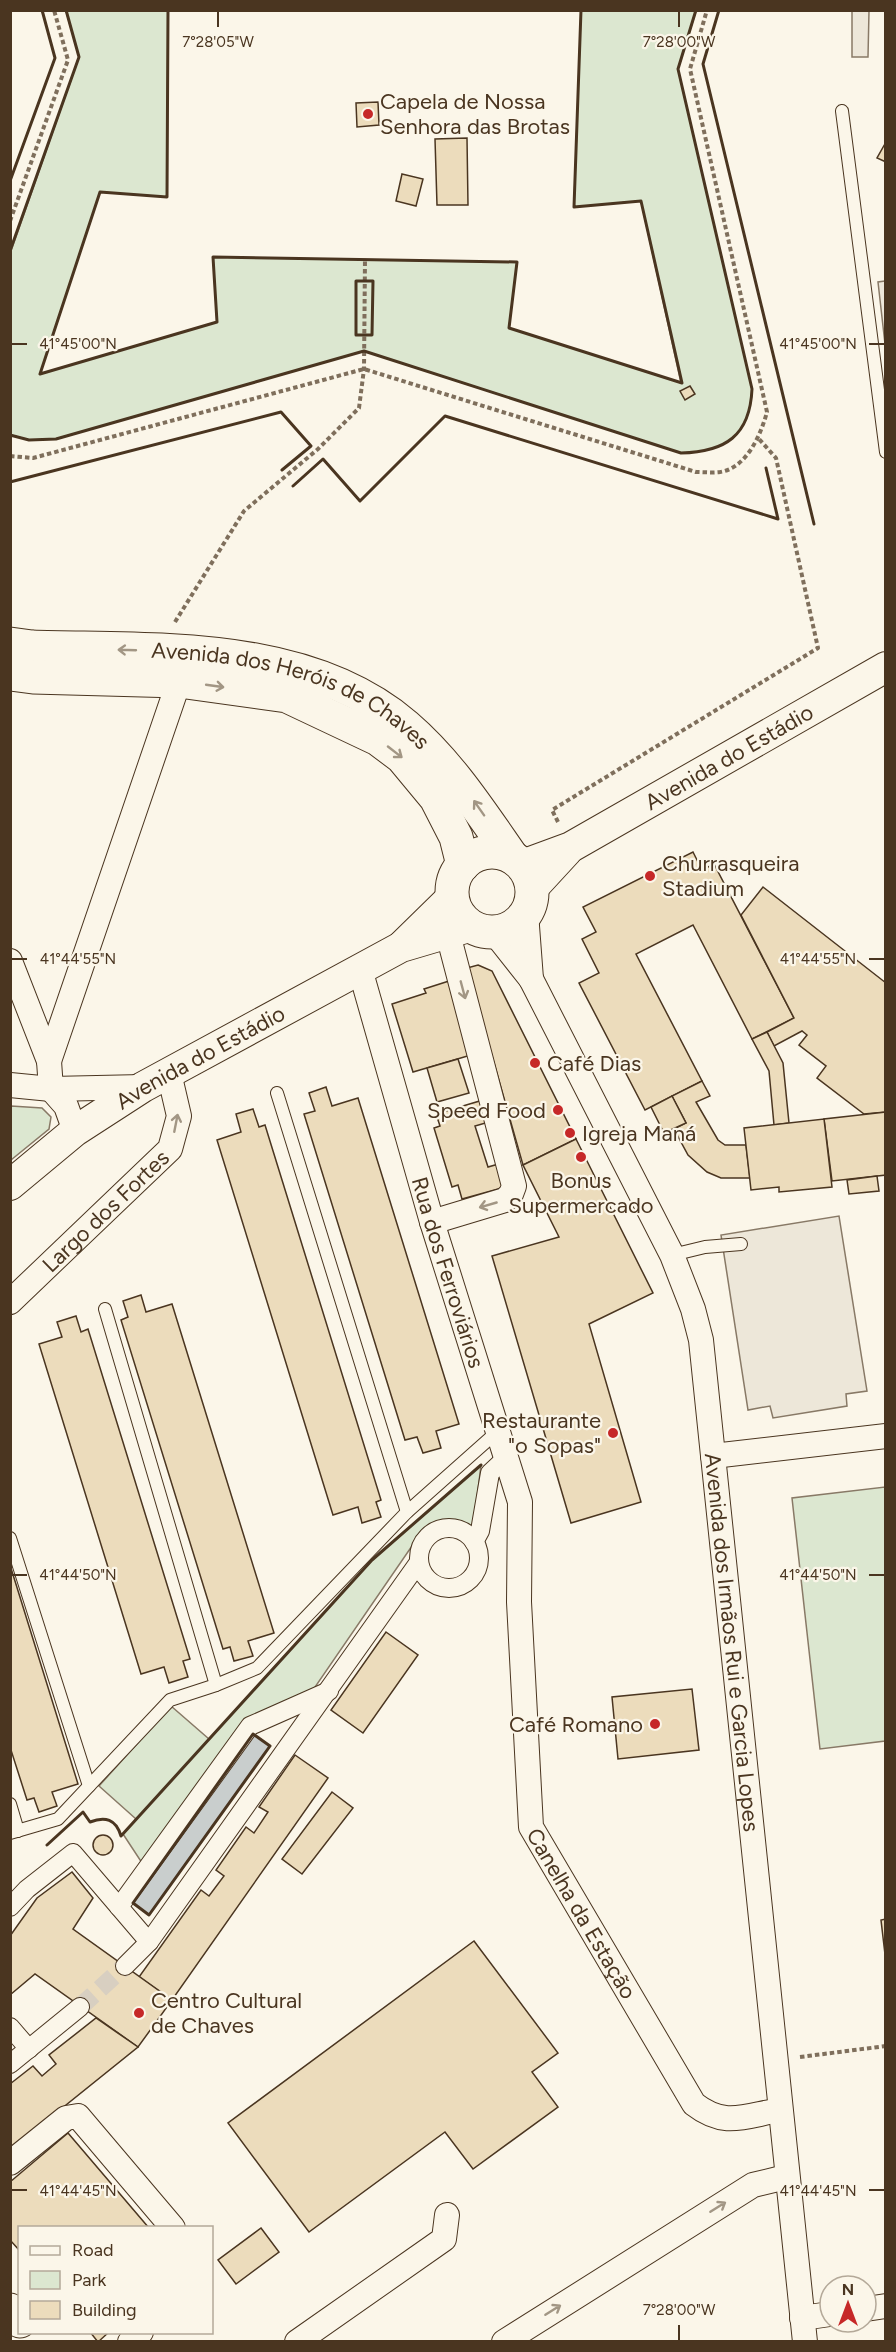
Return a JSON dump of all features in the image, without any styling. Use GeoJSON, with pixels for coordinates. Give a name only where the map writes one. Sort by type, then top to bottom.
{"type":"FeatureCollection","features":[{"type":"Feature","properties":{"kind":"main road","name":"Avenida dos Heróis de Chaves"},"geometry":{"type":"LineString","coordinates":[[10,644],[178,651],[236,658],[283,667],[335,683],[361,694],[385,710],[431,750],[475,803],[523,881]]}},
{"type":"Feature","properties":{"kind":"main road","name":"Avenida dos Heróis de Chaves"},"geometry":{"type":"LineString","coordinates":[[10,674],[33,677],[179,681],[287,696],[378,739],[408,763],[436,798],[456,837],[463,865]]}},
{"type":"Feature","properties":{"kind":"main road"},"geometry":{"type":"LineString","coordinates":[[486,852],[499,852],[523,881],[517,923],[471,930],[452,897],[456,874],[463,865],[486,852]]}},
{"type":"Feature","properties":{"kind":"street","name":"Avenida do Estádio"},"geometry":{"type":"LineString","coordinates":[[523,881],[571,847],[885,667]]}},
{"type":"Feature","properties":{"kind":"street"},"geometry":{"type":"LineString","coordinates":[[49,1061],[179,681]]}},
{"type":"Feature","properties":{"kind":"street"},"geometry":{"type":"LineString","coordinates":[[523,881],[531,979]]}},
{"type":"Feature","properties":{"kind":"street","name":"Avenida do Estádio"},"geometry":{"type":"LineString","coordinates":[[401,947],[452,897]]}},
{"type":"Feature","properties":{"kind":"street","name":"Avenida do Estádio"},"geometry":{"type":"LineString","coordinates":[[10,1185],[75,1131],[143,1087],[401,947],[471,930]]}},
{"type":"Feature","properties":{"kind":"street"},"geometry":{"type":"LineString","coordinates":[[471,930],[531,979]]}},
{"type":"Feature","properties":{"kind":"street"},"geometry":{"type":"LineString","coordinates":[[432,1222],[505,1200],[511,1194],[514,1186],[471,930]]}},
{"type":"Feature","properties":{"kind":"street"},"geometry":{"type":"LineString","coordinates":[[10,961],[49,1061],[51,1089],[66,1106],[75,1131]]}},
{"type":"Feature","properties":{"kind":"street","name":"Rua dos Ferroviários"},"geometry":{"type":"LineString","coordinates":[[360,969],[432,1222],[520,1502],[521,1579]]}},
{"type":"Feature","properties":{"kind":"street","name":"Avenida dos Irmãos Rui e Garcia Lopes"},"geometry":{"type":"LineString","coordinates":[[531,979],[672,1255],[693,1309],[701,1340],[786,2177],[805,2342]]}},
{"type":"Feature","properties":{"kind":"street","name":"Largo dos Fortes"},"geometry":{"type":"LineString","coordinates":[[10,1302],[170,1149],[179,1116],[169,1073]]}},
{"type":"Feature","properties":{"kind":"street"},"geometry":{"type":"LineString","coordinates":[[10,1085],[51,1089],[143,1087]]}},
{"type":"Feature","properties":{"kind":"street"},"geometry":{"type":"LineString","coordinates":[[713,1456],[885,1436]]}},
{"type":"Feature","properties":{"kind":"street"},"geometry":{"type":"LineString","coordinates":[[474,1542],[480,1531],[490,1473],[505,1459]]}},
{"type":"Feature","properties":{"kind":"street"},"geometry":{"type":"LineString","coordinates":[[124,1966],[149,1942],[329,1691],[419,1562],[424,1542],[438,1530],[458,1530],[474,1542],[479,1561],[471,1578],[463,1585],[444,1588],[427,1579],[419,1562]]}},
{"type":"Feature","properties":{"kind":"street","name":"Canelha da Estação"},"geometry":{"type":"LineString","coordinates":[[521,1579],[519,1602],[531,1827],[694,2104],[709,2116],[722,2120],[780,2110]]}},
{"type":"Feature","properties":{"kind":"street"},"geometry":{"type":"LineString","coordinates":[[119,1907],[250,1726],[329,1691]]}},
{"type":"Feature","properties":{"kind":"street"},"geometry":{"type":"LineString","coordinates":[[10,1907],[27,1889],[73,1853],[149,1942]]}},
{"type":"Feature","properties":{"kind":"street"},"geometry":{"type":"LineString","coordinates":[[10,2064],[80,2007]]}},
{"type":"Feature","properties":{"kind":"street"},"geometry":{"type":"LineString","coordinates":[[10,2027],[29,2049]]}},
{"type":"Feature","properties":{"kind":"street"},"geometry":{"type":"LineString","coordinates":[[10,2163],[66,2118],[78,2116],[171,2226]]}},
{"type":"Feature","properties":{"kind":"street"},"geometry":{"type":"LineString","coordinates":[[504,2342],[753,2185],[786,2177]]}},
{"type":"Feature","properties":{"kind":"street"},"geometry":{"type":"LineString","coordinates":[[297,2342],[444,2239],[447,2215]]}},
{"type":"Feature","properties":{"kind":"street"},"geometry":{"type":"LineString","coordinates":[[802,2318],[818,2316]]}},
{"type":"Feature","properties":{"kind":"lane"},"geometry":{"type":"LineString","coordinates":[[842,111],[885,452]]}},
{"type":"Feature","properties":{"kind":"lane"},"geometry":{"type":"LineString","coordinates":[[276,1093],[407,1512]]}},
{"type":"Feature","properties":{"kind":"lane"},"geometry":{"type":"LineString","coordinates":[[672,1255],[705,1247],[741,1244]]}},
{"type":"Feature","properties":{"kind":"lane"},"geometry":{"type":"LineString","coordinates":[[105,1309],[216,1685]]}},
{"type":"Feature","properties":{"kind":"lane"},"geometry":{"type":"LineString","coordinates":[[10,1804],[14,1832],[58,1819],[170,1700],[216,1685],[257,1668],[407,1512],[497,1432]]}},
{"type":"Feature","properties":{"kind":"lane"},"geometry":{"type":"LineString","coordinates":[[10,1538],[89,1786]]}},
{"type":"Feature","properties":{"kind":"path"},"geometry":{"type":"LineString","coordinates":[[10,221],[68,60],[54,10]]}},
{"type":"Feature","properties":{"kind":"path"},"geometry":{"type":"LineString","coordinates":[[10,456],[33,458],[364,369],[696,472],[722,472],[739,462],[759,439],[767,412],[690,69],[707,10]]}},
{"type":"Feature","properties":{"kind":"path"},"geometry":{"type":"LineString","coordinates":[[170,629],[244,511],[318,449],[359,408],[364,369],[365,260]]}},
{"type":"Feature","properties":{"kind":"path"},"geometry":{"type":"LineString","coordinates":[[571,847],[552,810],[818,648],[776,459],[759,439]]}},
{"type":"Feature","properties":{"kind":"path"},"geometry":{"type":"LineString","coordinates":[[774,2059],[885,2046]]}},
{"type":"Feature","properties":{"kind":"green space"},"geometry":{"type":"Polygon","coordinates":[[[66,11],[168,11],[167,197],[100,192],[40,374],[217,322],[213,257],[517,262],[509,328],[681,383],[641,201],[574,207],[581,11],[696,11],[678,69],[752,389],[746,419],[740,430],[722,445],[697,452],[681,453],[364,351],[56,439],[29,440],[11,435],[11,251],[79,57],[66,11]]]}},
{"type":"Feature","properties":{"kind":"green space"},"geometry":{"type":"Polygon","coordinates":[[[11,1106],[42,1108],[51,1117],[49,1129],[11,1160],[11,1106]]]}},
{"type":"Feature","properties":{"kind":"green space"},"geometry":{"type":"Polygon","coordinates":[[[481,1465],[473,1531],[462,1523],[437,1523],[414,1543],[311,1693],[249,1719],[144,1866],[123,1834],[136,1819],[99,1786],[171,1706],[209,1739],[372,1560],[481,1465]]]}},
{"type":"Feature","properties":{"kind":"green space"},"geometry":{"type":"Polygon","coordinates":[[[885,1487],[885,1741],[820,1749],[792,1498],[885,1487]]]}},
{"type":"Feature","properties":{"kind":"shaded area"},"geometry":{"type":"Polygon","coordinates":[[[852,11],[869,11],[868,57],[852,57],[852,11]]]}},
{"type":"Feature","properties":{"kind":"shaded area"},"geometry":{"type":"Polygon","coordinates":[[[886,281],[885,344],[878,282],[886,281]]]}},
{"type":"Feature","properties":{"kind":"shaded area"},"geometry":{"type":"Polygon","coordinates":[[[839,1216],[867,1391],[846,1394],[847,1406],[773,1418],[770,1406],[748,1410],[721,1235],[839,1216]]]}},
{"type":"Feature","properties":{"kind":"shaded area"},"geometry":{"type":"Polygon","coordinates":[[[253,1734],[270,1746],[149,1915],[133,1903],[253,1734]]]}},
{"type":"Feature","properties":{"kind":"building","name":"Capela de Nossa Senhora das Brotas"},"geometry":{"type":"Polygon","coordinates":[[[378,102],[379,125],[357,127],[356,103],[378,102]]]}},
{"type":"Feature","properties":{"kind":"building"},"geometry":{"type":"Polygon","coordinates":[[[467,138],[468,205],[437,205],[435,139],[467,138]]]}},
{"type":"Feature","properties":{"kind":"building"},"geometry":{"type":"Polygon","coordinates":[[[886,142],[886,162],[877,158],[886,142]]]}},
{"type":"Feature","properties":{"kind":"building"},"geometry":{"type":"Polygon","coordinates":[[[402,174],[423,179],[416,206],[396,201],[402,174]]]}},
{"type":"Feature","properties":{"kind":"building"},"geometry":{"type":"Polygon","coordinates":[[[690,386],[695,394],[685,400],[680,391],[690,386]]]}},
{"type":"Feature","properties":{"kind":"building"},"geometry":{"type":"Polygon","coordinates":[[[693,852],[702,870],[714,864],[794,1018],[752,1039],[693,925],[636,954],[702,1081],[645,1110],[579,983],[599,973],[582,939],[596,932],[583,907],[693,852]]]}},
{"type":"Feature","properties":{"kind":"building"},"geometry":{"type":"Polygon","coordinates":[[[763,887],[886,983],[886,1112],[864,1114],[817,1078],[826,1066],[799,1045],[807,1035],[802,1031],[774,1046],[767,1032],[794,1018],[741,915],[763,887]]]}},
{"type":"Feature","properties":{"kind":"building"},"geometry":{"type":"Polygon","coordinates":[[[478,965],[492,971],[576,1139],[523,1165],[467,968],[478,965]]]}},
{"type":"Feature","properties":{"kind":"building"},"geometry":{"type":"Polygon","coordinates":[[[449,981],[471,1055],[413,1072],[392,1004],[426,993],[424,989],[449,981]]]}},
{"type":"Feature","properties":{"kind":"building"},"geometry":{"type":"Polygon","coordinates":[[[767,1032],[783,1063],[789,1123],[774,1125],[769,1071],[752,1039],[767,1032]]]}},
{"type":"Feature","properties":{"kind":"building"},"geometry":{"type":"Polygon","coordinates":[[[458,1059],[469,1093],[437,1102],[427,1068],[458,1059]]]}},
{"type":"Feature","properties":{"kind":"building"},"geometry":{"type":"Polygon","coordinates":[[[702,1081],[710,1096],[696,1102],[718,1140],[725,1145],[746,1145],[750,1178],[721,1178],[707,1172],[688,1155],[674,1129],[686,1123],[672,1096],[702,1081]]]}},
{"type":"Feature","properties":{"kind":"building"},"geometry":{"type":"Polygon","coordinates":[[[326,1087],[332,1106],[358,1098],[459,1424],[436,1431],[441,1448],[423,1453],[417,1437],[405,1440],[304,1114],[315,1111],[309,1093],[326,1087]]]}},
{"type":"Feature","properties":{"kind":"building"},"geometry":{"type":"Polygon","coordinates":[[[672,1096],[686,1123],[664,1133],[651,1107],[672,1096]]]}},
{"type":"Feature","properties":{"kind":"building"},"geometry":{"type":"Polygon","coordinates":[[[483,1100],[489,1122],[475,1126],[488,1167],[502,1163],[509,1186],[462,1199],[458,1185],[452,1187],[434,1128],[440,1126],[436,1114],[483,1100]]]}},
{"type":"Feature","properties":{"kind":"building"},"geometry":{"type":"Polygon","coordinates":[[[253,1109],[259,1127],[265,1125],[381,1500],[376,1502],[381,1517],[362,1523],[358,1507],[333,1515],[217,1140],[241,1132],[236,1114],[253,1109]]]}},
{"type":"Feature","properties":{"kind":"building"},"geometry":{"type":"Polygon","coordinates":[[[886,1112],[886,1175],[832,1181],[824,1119],[886,1112]]]}},
{"type":"Feature","properties":{"kind":"building"},"geometry":{"type":"Polygon","coordinates":[[[824,1119],[832,1187],[779,1192],[779,1187],[751,1190],[744,1128],[824,1119]]]}},
{"type":"Feature","properties":{"kind":"building"},"geometry":{"type":"Polygon","coordinates":[[[576,1139],[653,1293],[589,1324],[641,1502],[571,1523],[492,1256],[559,1237],[523,1165],[576,1139]]]}},
{"type":"Feature","properties":{"kind":"building"},"geometry":{"type":"Polygon","coordinates":[[[877,1176],[879,1191],[849,1194],[847,1180],[877,1176]]]}},
{"type":"Feature","properties":{"kind":"building"},"geometry":{"type":"Polygon","coordinates":[[[141,1295],[146,1312],[172,1304],[274,1633],[248,1641],[253,1656],[234,1661],[230,1647],[223,1649],[121,1320],[128,1317],[123,1301],[141,1295]]]}},
{"type":"Feature","properties":{"kind":"building"},"geometry":{"type":"Polygon","coordinates":[[[76,1316],[81,1332],[88,1329],[190,1659],[183,1661],[188,1677],[169,1683],[164,1667],[141,1674],[39,1344],[62,1337],[57,1322],[76,1316]]]}},
{"type":"Feature","properties":{"kind":"building"},"geometry":{"type":"Polygon","coordinates":[[[10,1565],[78,1784],[52,1792],[57,1806],[39,1812],[34,1798],[27,1800],[10,1747],[10,1565]]]}},
{"type":"Feature","properties":{"kind":"building"},"geometry":{"type":"Polygon","coordinates":[[[386,1632],[418,1655],[363,1733],[331,1710],[386,1632]]]}},
{"type":"Feature","properties":{"kind":"building","name":"Café Romano"},"geometry":{"type":"Polygon","coordinates":[[[692,1689],[699,1750],[618,1759],[612,1697],[692,1689]]]}},
{"type":"Feature","properties":{"kind":"building"},"geometry":{"type":"Polygon","coordinates":[[[295,1755],[328,1778],[172,2000],[139,1977],[201,1890],[209,1896],[224,1876],[216,1870],[246,1827],[254,1833],[268,1812],[259,1807],[295,1755]]]}},
{"type":"Feature","properties":{"kind":"building"},"geometry":{"type":"Polygon","coordinates":[[[332,1792],[353,1808],[302,1874],[282,1859],[332,1792]]]}},
{"type":"Feature","properties":{"kind":"building"},"geometry":{"type":"Polygon","coordinates":[[[103,1835],[110,1838],[113,1845],[110,1852],[103,1855],[96,1852],[93,1845],[96,1838],[103,1835]]]}},
{"type":"Feature","properties":{"kind":"building"},"geometry":{"type":"Polygon","coordinates":[[[72,1872],[93,1898],[73,1929],[172,2000],[138,2047],[35,1974],[10,1995],[10,1936],[37,1898],[72,1872]]]}},
{"type":"Feature","properties":{"kind":"building"},"geometry":{"type":"Polygon","coordinates":[[[886,1919],[886,1963],[881,1920],[886,1919]]]}},
{"type":"Feature","properties":{"kind":"building"},"geometry":{"type":"Polygon","coordinates":[[[474,1941],[558,2053],[532,2072],[558,2107],[473,2169],[445,2132],[309,2232],[228,2123],[474,1941]]]}},
{"type":"Feature","properties":{"kind":"building"},"geometry":{"type":"Polygon","coordinates":[[[96,2018],[138,2047],[10,2150],[10,2084],[33,2066],[42,2076],[56,2064],[49,2055],[96,2018]]]}},
{"type":"Feature","properties":{"kind":"building"},"geometry":{"type":"Polygon","coordinates":[[[68,2133],[147,2226],[18,2226],[18,2249],[10,2240],[10,2182],[68,2133]]]}},
{"type":"Feature","properties":{"kind":"building"},"geometry":{"type":"Polygon","coordinates":[[[261,2228],[279,2252],[236,2284],[218,2260],[261,2228]]]}},
{"type":"Feature","properties":{"kind":"building"},"geometry":{"type":"Polygon","coordinates":[[[92,2334],[107,2334],[98,2342],[92,2334]]]}},
{"type":"Feature","properties":{"kind":"tunnel"},"geometry":{"type":"LineString","coordinates":[[80,2007],[125,1966]]}},
{"type":"Feature","properties":{"kind":"wall"},"geometry":{"type":"LineString","coordinates":[[10,181],[55,58],[42,10]]}},
{"type":"Feature","properties":{"kind":"wall"},"geometry":{"type":"LineString","coordinates":[[10,251],[79,57],[66,10]]}},
{"type":"Feature","properties":{"kind":"wall"},"geometry":{"type":"LineString","coordinates":[[168,10],[167,197],[100,192],[40,374],[217,322],[213,257],[517,262],[509,328],[682,383],[641,201],[574,207],[581,10]]}},
{"type":"Feature","properties":{"kind":"wall"},"geometry":{"type":"LineString","coordinates":[[10,435],[29,440],[56,439],[364,351],[681,453],[697,452],[722,445],[740,430],[746,419],[752,389],[678,69],[696,10]]}},
{"type":"Feature","properties":{"kind":"wall"},"geometry":{"type":"LineString","coordinates":[[719,10],[703,64],[814,524]]}},
{"type":"Feature","properties":{"kind":"wall"},"geometry":{"type":"LineString","coordinates":[[356,281],[373,281],[372,335],[356,335],[356,281]]}},
{"type":"Feature","properties":{"kind":"wall"},"geometry":{"type":"LineString","coordinates":[[10,482],[281,412],[311,446],[282,470]]}},
{"type":"Feature","properties":{"kind":"wall"},"geometry":{"type":"LineString","coordinates":[[293,486],[323,459],[360,501],[445,416],[778,519],[766,468]]}},
{"type":"Feature","properties":{"kind":"wall"},"geometry":{"type":"LineString","coordinates":[[47,1845],[83,1812],[90,1822],[100,1819],[109,1820],[116,1826],[121,1836],[372,1560],[481,1465]]}},
{"type":"Feature","properties":{"kind":"wall"},"geometry":{"type":"LineString","coordinates":[[253,1734],[270,1746],[149,1915],[133,1903],[253,1734]]}},
{"type":"Feature","properties":{"kind":"place","name":"Capela de Nossa Senhora das Brotas"},"geometry":{"type":"Point","coordinates":[368,114]}},
{"type":"Feature","properties":{"kind":"place","name":"Churrasqueira Stadium"},"geometry":{"type":"Point","coordinates":[650,876]}},
{"type":"Feature","properties":{"kind":"place","name":"Café Dias"},"geometry":{"type":"Point","coordinates":[535,1063]}},
{"type":"Feature","properties":{"kind":"place","name":"Speed Food"},"geometry":{"type":"Point","coordinates":[558,1110]}},
{"type":"Feature","properties":{"kind":"place","name":"Igreja Maná"},"geometry":{"type":"Point","coordinates":[570,1133]}},
{"type":"Feature","properties":{"kind":"place","name":"Bonus Supermercado"},"geometry":{"type":"Point","coordinates":[581,1157]}},
{"type":"Feature","properties":{"kind":"place","name":"Restaurante \"o Sopas\""},"geometry":{"type":"Point","coordinates":[613,1433]}},
{"type":"Feature","properties":{"kind":"place","name":"Café Romano"},"geometry":{"type":"Point","coordinates":[655,1724]}},
{"type":"Feature","properties":{"kind":"place","name":"Centro Cultural de Chaves"},"geometry":{"type":"Point","coordinates":[139,2013]}}]}
